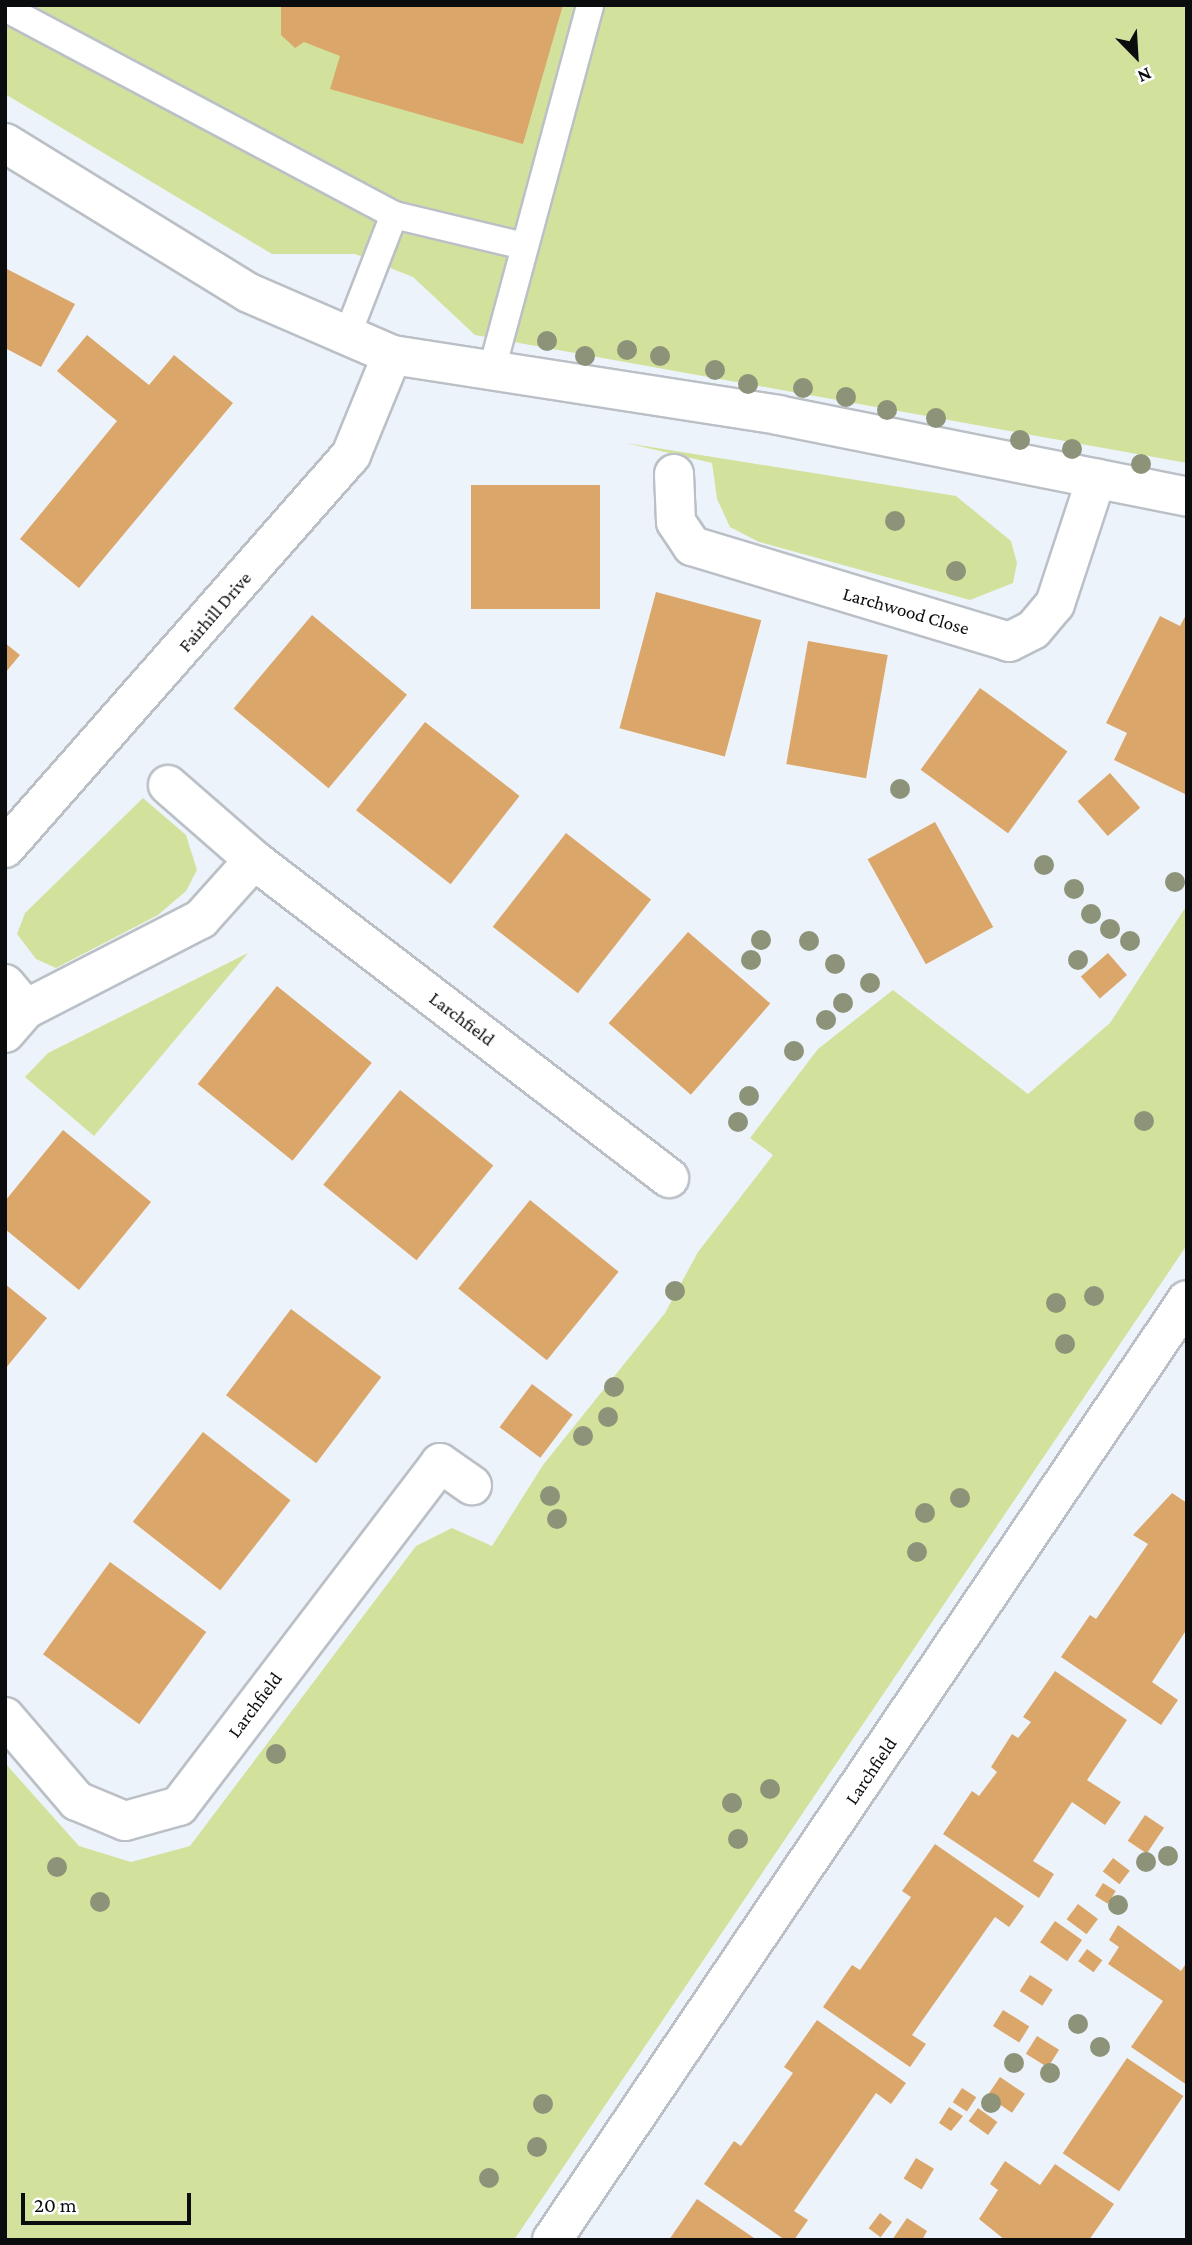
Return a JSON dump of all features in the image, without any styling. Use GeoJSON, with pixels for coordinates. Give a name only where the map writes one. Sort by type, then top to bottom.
{"type":"FeatureCollection","features":[{"type":"Feature","properties":{"kind":"street"},"geometry":{"type":"LineString","coordinates":[[5,143],[249,293],[392,355],[778,415],[1187,496]]}},
{"type":"Feature","properties":{"kind":"street","name":"Fairhill Drive"},"geometry":{"type":"LineString","coordinates":[[5,848],[351,455],[392,355]]}},
{"type":"Feature","properties":{"kind":"street","name":"Larchwood Close"},"geometry":{"type":"LineString","coordinates":[[674,474],[676,522],[692,546],[1009,642],[1033,630],[1055,604],[1096,479]]}},
{"type":"Feature","properties":{"kind":"street","name":"Larchfield"},"geometry":{"type":"LineString","coordinates":[[168,785],[254,860],[669,1178]]}},
{"type":"Feature","properties":{"kind":"street"},"geometry":{"type":"LineString","coordinates":[[12,1009],[201,919],[254,860]]}},
{"type":"Feature","properties":{"kind":"street","name":"Larchfield"},"geometry":{"type":"LineString","coordinates":[[552,2240],[1187,1300]]}},
{"type":"Feature","properties":{"kind":"street","name":"Larchfield"},"geometry":{"type":"LineString","coordinates":[[5,1717],[76,1801],[125,1821],[179,1806],[440,1463],[472,1485]]}},
{"type":"Feature","properties":{"kind":"lane"},"geometry":{"type":"LineString","coordinates":[[492,369],[590,5]]}},
{"type":"Feature","properties":{"kind":"lane"},"geometry":{"type":"LineString","coordinates":[[5,8],[394,215],[524,246]]}},
{"type":"Feature","properties":{"kind":"lane"},"geometry":{"type":"LineString","coordinates":[[347,336],[394,215]]}},
{"type":"Feature","properties":{"kind":"green space"},"geometry":{"type":"Polygon","coordinates":[[[5,5],[1187,5],[1187,463],[475,335],[413,277],[355,254],[272,254],[5,94],[5,5]]]}},
{"type":"Feature","properties":{"kind":"green space"},"geometry":{"type":"Polygon","coordinates":[[[626,443],[956,496],[1011,541],[1017,563],[1013,583],[970,600],[759,542],[730,527],[717,499],[712,463],[626,443]]]}},
{"type":"Feature","properties":{"kind":"green space"},"geometry":{"type":"Polygon","coordinates":[[[143,798],[186,835],[197,870],[186,891],[158,915],[56,968],[36,959],[17,934],[25,913],[143,798]]]}},
{"type":"Feature","properties":{"kind":"green space"},"geometry":{"type":"Polygon","coordinates":[[[1187,905],[1187,1245],[514,2240],[5,2240],[5,1763],[79,1846],[131,1862],[190,1846],[416,1546],[452,1528],[492,1546],[543,1465],[665,1313],[698,1252],[773,1155],[750,1138],[818,1049],[893,990],[1028,1094],[1110,1023],[1187,905]]]}},
{"type":"Feature","properties":{"kind":"green space"},"geometry":{"type":"Polygon","coordinates":[[[248,953],[94,1136],[25,1077],[48,1053],[248,953]]]}},
{"type":"Feature","properties":{"kind":"building"},"geometry":{"type":"Polygon","coordinates":[[[281,5],[563,5],[523,144],[330,89],[340,56],[304,42],[295,48],[281,35],[281,5]]]}},
{"type":"Feature","properties":{"kind":"building"},"geometry":{"type":"Polygon","coordinates":[[[5,268],[75,304],[41,367],[5,348],[5,268]]]}},
{"type":"Feature","properties":{"kind":"building"},"geometry":{"type":"Polygon","coordinates":[[[87,335],[149,385],[174,355],[233,403],[79,588],[20,539],[117,421],[57,371],[87,335]]]}},
{"type":"Feature","properties":{"kind":"building"},"geometry":{"type":"Polygon","coordinates":[[[471,485],[600,485],[600,609],[471,609],[471,485]]]}},
{"type":"Feature","properties":{"kind":"building"},"geometry":{"type":"Polygon","coordinates":[[[656,592],[761,620],[725,756],[620,728],[656,592]]]}},
{"type":"Feature","properties":{"kind":"building"},"geometry":{"type":"Polygon","coordinates":[[[1187,613],[1187,795],[1114,760],[1127,733],[1106,723],[1160,616],[1180,626],[1187,613]]]}},
{"type":"Feature","properties":{"kind":"building"},"geometry":{"type":"Polygon","coordinates":[[[312,615],[407,695],[329,788],[234,708],[312,615]]]}},
{"type":"Feature","properties":{"kind":"building"},"geometry":{"type":"Polygon","coordinates":[[[808,641],[888,655],[866,778],[786,764],[808,641]]]}},
{"type":"Feature","properties":{"kind":"building"},"geometry":{"type":"Polygon","coordinates":[[[5,643],[20,655],[5,673],[5,643]]]}},
{"type":"Feature","properties":{"kind":"building"},"geometry":{"type":"Polygon","coordinates":[[[980,688],[1067,751],[1008,833],[921,770],[980,688]]]}},
{"type":"Feature","properties":{"kind":"building"},"geometry":{"type":"Polygon","coordinates":[[[425,722],[520,796],[451,884],[356,810],[425,722]]]}},
{"type":"Feature","properties":{"kind":"building"},"geometry":{"type":"Polygon","coordinates":[[[1110,773],[1140,808],[1108,836],[1078,801],[1110,773]]]}},
{"type":"Feature","properties":{"kind":"building"},"geometry":{"type":"Polygon","coordinates":[[[935,822],[993,927],[926,964],[868,859],[935,822]]]}},
{"type":"Feature","properties":{"kind":"building"},"geometry":{"type":"Polygon","coordinates":[[[566,833],[651,899],[578,993],[493,927],[566,833]]]}},
{"type":"Feature","properties":{"kind":"building"},"geometry":{"type":"Polygon","coordinates":[[[688,932],[770,1004],[691,1095],[609,1023],[688,932]]]}},
{"type":"Feature","properties":{"kind":"building"},"geometry":{"type":"Polygon","coordinates":[[[1108,953],[1127,975],[1100,999],[1081,977],[1108,953]]]}},
{"type":"Feature","properties":{"kind":"building"},"geometry":{"type":"Polygon","coordinates":[[[277,986],[372,1063],[293,1161],[198,1084],[277,986]]]}},
{"type":"Feature","properties":{"kind":"building"},"geometry":{"type":"Polygon","coordinates":[[[400,1090],[493,1166],[416,1260],[323,1185],[400,1090]]]}},
{"type":"Feature","properties":{"kind":"building"},"geometry":{"type":"Polygon","coordinates":[[[63,1130],[151,1202],[79,1290],[5,1229],[5,1201],[63,1130]]]}},
{"type":"Feature","properties":{"kind":"building"},"geometry":{"type":"Polygon","coordinates":[[[530,1200],[619,1272],[547,1360],[458,1289],[530,1200]]]}},
{"type":"Feature","properties":{"kind":"building"},"geometry":{"type":"Polygon","coordinates":[[[5,1284],[47,1318],[5,1369],[5,1284]]]}},
{"type":"Feature","properties":{"kind":"building"},"geometry":{"type":"Polygon","coordinates":[[[291,1309],[381,1377],[316,1463],[226,1395],[291,1309]]]}},
{"type":"Feature","properties":{"kind":"building"},"geometry":{"type":"Polygon","coordinates":[[[532,1384],[573,1415],[540,1458],[500,1427],[532,1384]]]}},
{"type":"Feature","properties":{"kind":"building"},"geometry":{"type":"Polygon","coordinates":[[[203,1432],[290,1500],[220,1590],[133,1522],[203,1432]]]}},
{"type":"Feature","properties":{"kind":"building"},"geometry":{"type":"Polygon","coordinates":[[[1172,1493],[1187,1503],[1187,1629],[1152,1682],[1178,1700],[1161,1725],[1061,1657],[1090,1615],[1096,1619],[1148,1544],[1133,1535],[1172,1493]]]}},
{"type":"Feature","properties":{"kind":"building"},"geometry":{"type":"Polygon","coordinates":[[[110,1562],[206,1632],[139,1724],[43,1654],[110,1562]]]}},
{"type":"Feature","properties":{"kind":"building"},"geometry":{"type":"Polygon","coordinates":[[[1055,1671],[1127,1720],[1087,1780],[1121,1802],[1105,1825],[1072,1802],[1033,1861],[1054,1874],[1039,1898],[943,1834],[972,1791],[979,1796],[997,1772],[991,1767],[1012,1734],[1018,1738],[1031,1722],[1023,1717],[1055,1671]]]}},
{"type":"Feature","properties":{"kind":"building"},"geometry":{"type":"Polygon","coordinates":[[[1145,1815],[1164,1828],[1147,1854],[1128,1841],[1145,1815]]]}},
{"type":"Feature","properties":{"kind":"building"},"geometry":{"type":"Polygon","coordinates":[[[935,1844],[1024,1906],[1009,1927],[995,1917],[912,2035],[926,2044],[910,2067],[823,2007],[852,1965],[860,1970],[911,1897],[902,1891],[935,1844]]]}},
{"type":"Feature","properties":{"kind":"building"},"geometry":{"type":"Polygon","coordinates":[[[1113,1858],[1130,1871],[1120,1884],[1103,1872],[1113,1858]]]}},
{"type":"Feature","properties":{"kind":"building"},"geometry":{"type":"Polygon","coordinates":[[[1103,1883],[1116,1891],[1108,1904],[1095,1896],[1103,1883]]]}},
{"type":"Feature","properties":{"kind":"building"},"geometry":{"type":"Polygon","coordinates":[[[1078,1904],[1098,1919],[1087,1934],[1067,1919],[1078,1904]]]}},
{"type":"Feature","properties":{"kind":"building"},"geometry":{"type":"Polygon","coordinates":[[[1055,1921],[1082,1940],[1067,1961],[1040,1942],[1055,1921]]]}},
{"type":"Feature","properties":{"kind":"building"},"geometry":{"type":"Polygon","coordinates":[[[1118,1925],[1181,1971],[1187,1962],[1187,2085],[1131,2047],[1163,2001],[1108,1964],[1119,1947],[1109,1940],[1118,1925]]]}},
{"type":"Feature","properties":{"kind":"building"},"geometry":{"type":"Polygon","coordinates":[[[1087,1949],[1102,1960],[1094,1972],[1078,1961],[1087,1949]]]}},
{"type":"Feature","properties":{"kind":"building"},"geometry":{"type":"Polygon","coordinates":[[[1030,1975],[1053,1990],[1042,2006],[1020,1991],[1030,1975]]]}},
{"type":"Feature","properties":{"kind":"building"},"geometry":{"type":"Polygon","coordinates":[[[1003,2010],[1029,2026],[1019,2043],[993,2026],[1003,2010]]]}},
{"type":"Feature","properties":{"kind":"building"},"geometry":{"type":"Polygon","coordinates":[[[817,2020],[906,2083],[891,2104],[876,2093],[794,2211],[808,2220],[794,2240],[785,2240],[704,2184],[734,2141],[741,2146],[793,2073],[784,2067],[817,2020]]]}},
{"type":"Feature","properties":{"kind":"building"},"geometry":{"type":"Polygon","coordinates":[[[1037,2036],[1059,2050],[1048,2068],[1026,2054],[1037,2036]]]}},
{"type":"Feature","properties":{"kind":"building"},"geometry":{"type":"Polygon","coordinates":[[[1127,2058],[1183,2096],[1119,2191],[1063,2153],[1127,2058]]]}},
{"type":"Feature","properties":{"kind":"building"},"geometry":{"type":"Polygon","coordinates":[[[1000,2077],[1025,2094],[1012,2113],[987,2096],[1000,2077]]]}},
{"type":"Feature","properties":{"kind":"building"},"geometry":{"type":"Polygon","coordinates":[[[962,2088],[976,2097],[967,2112],[953,2102],[962,2088]]]}},
{"type":"Feature","properties":{"kind":"building"},"geometry":{"type":"Polygon","coordinates":[[[949,2107],[963,2116],[951,2131],[939,2123],[949,2107]]]}},
{"type":"Feature","properties":{"kind":"building"},"geometry":{"type":"Polygon","coordinates":[[[978,2108],[997,2122],[988,2135],[969,2121],[978,2108]]]}},
{"type":"Feature","properties":{"kind":"building"},"geometry":{"type":"Polygon","coordinates":[[[916,2158],[934,2169],[922,2189],[904,2179],[916,2158]]]}},
{"type":"Feature","properties":{"kind":"building"},"geometry":{"type":"Polygon","coordinates":[[[1005,2161],[1040,2185],[1055,2164],[1114,2204],[1089,2240],[1005,2240],[979,2219],[998,2190],[990,2184],[1005,2161]]]}},
{"type":"Feature","properties":{"kind":"building"},"geometry":{"type":"Polygon","coordinates":[[[697,2199],[757,2240],[669,2240],[697,2199]]]}},
{"type":"Feature","properties":{"kind":"building"},"geometry":{"type":"Polygon","coordinates":[[[880,2213],[892,2222],[881,2237],[869,2228],[880,2213]]]}},
{"type":"Feature","properties":{"kind":"building"},"geometry":{"type":"Polygon","coordinates":[[[907,2218],[927,2231],[922,2240],[892,2240],[907,2218]]]}}]}
